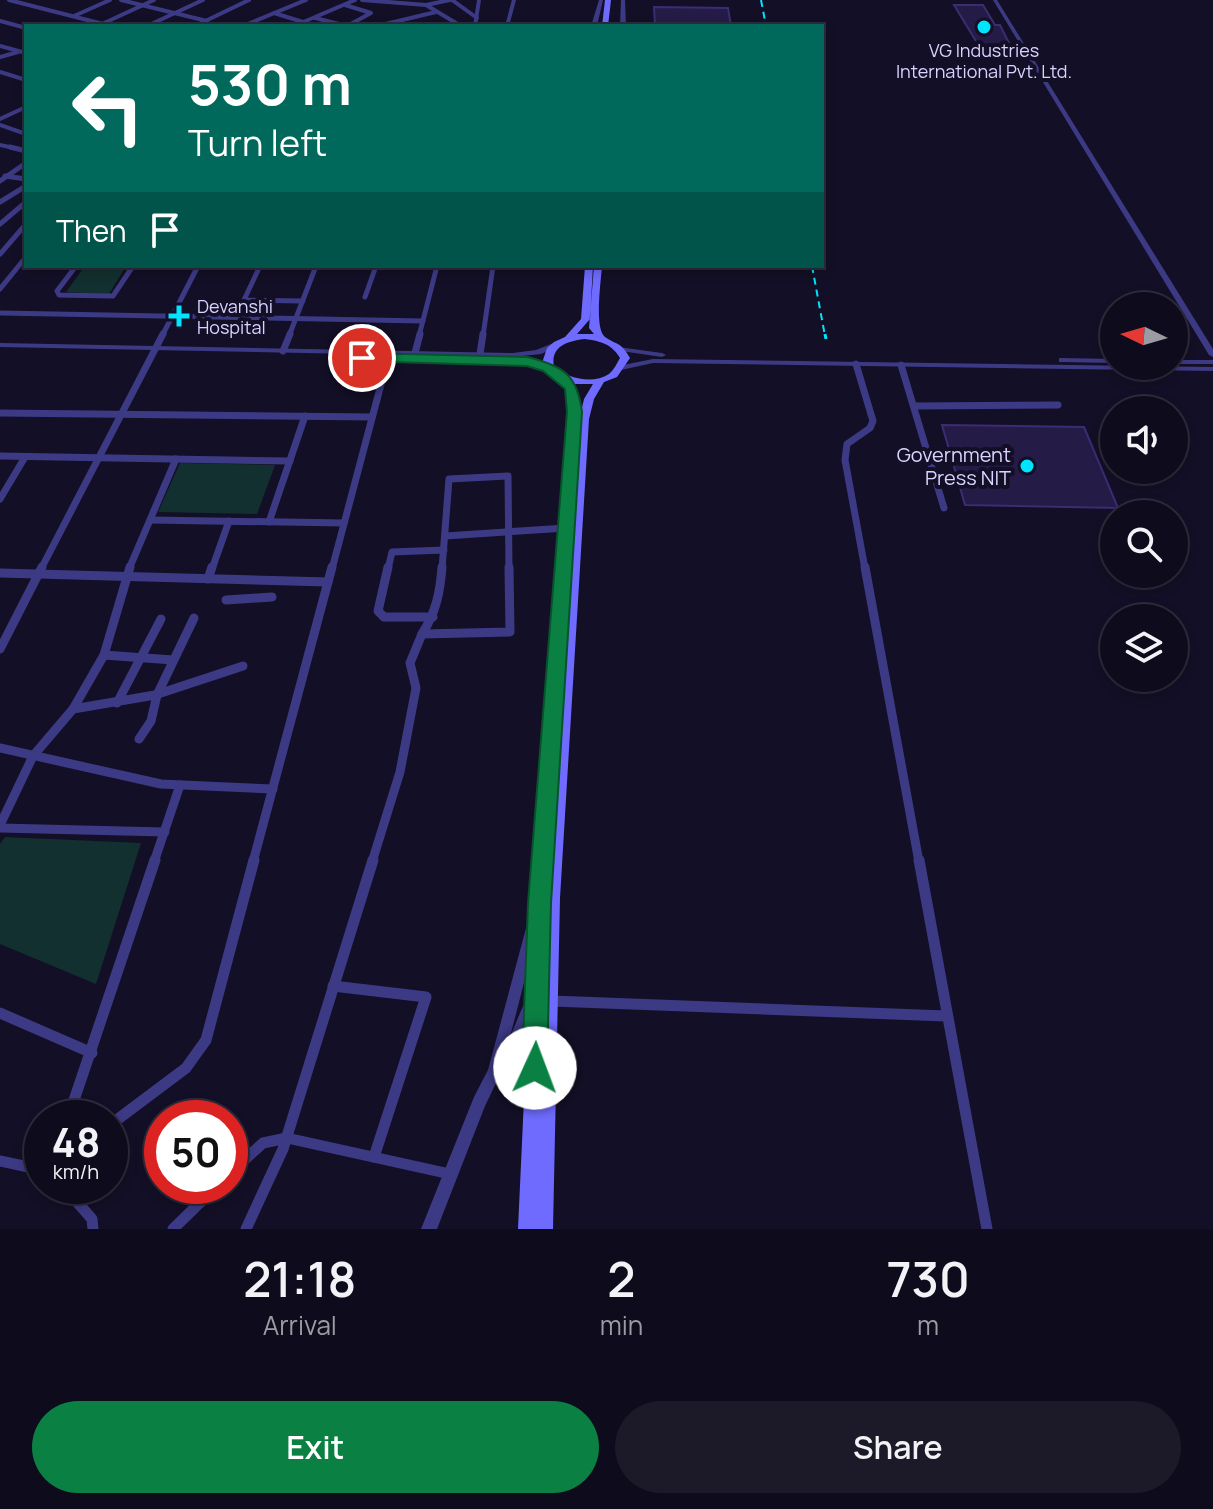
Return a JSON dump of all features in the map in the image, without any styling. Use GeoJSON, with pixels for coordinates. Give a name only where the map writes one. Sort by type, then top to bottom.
{"type":"FeatureCollection","features":[{"type":"Feature","properties":{"kind":"main road"},"geometry":{"type":"LineString","coordinates":[[605,24],[608,0]]}},
{"type":"Feature","properties":{"kind":"main road"},"geometry":{"type":"LineString","coordinates":[[612,24],[614,0]]}},
{"type":"Feature","properties":{"kind":"main road"},"geometry":{"type":"LineString","coordinates":[[569,338],[585,319],[589,268]]}},
{"type":"Feature","properties":{"kind":"main road"},"geometry":{"type":"LineString","coordinates":[[544,1229],[554,953],[553,893],[584,419],[589,399],[600,381],[621,368],[625,358],[621,349],[600,337],[594,328],[598,268]]}},
{"type":"Feature","properties":{"kind":"main road"},"geometry":{"type":"LineString","coordinates":[[527,1229],[540,903],[575,412],[572,389],[566,380],[549,368],[546,359],[556,344],[569,338],[600,337]]}},
{"type":"Feature","properties":{"kind":"main road"},"geometry":{"type":"LineString","coordinates":[[566,380],[600,381]]}},
{"type":"Feature","properties":{"kind":"street"},"geometry":{"type":"LineString","coordinates":[[9,0],[97,24]]}},
{"type":"Feature","properties":{"kind":"street"},"geometry":{"type":"LineString","coordinates":[[73,16],[110,0]]}},
{"type":"Feature","properties":{"kind":"street"},"geometry":{"type":"LineString","coordinates":[[121,0],[207,21]]}},
{"type":"Feature","properties":{"kind":"street"},"geometry":{"type":"LineString","coordinates":[[102,24],[154,0]]}},
{"type":"Feature","properties":{"kind":"street"},"geometry":{"type":"LineString","coordinates":[[151,24],[203,0]]}},
{"type":"Feature","properties":{"kind":"street"},"geometry":{"type":"LineString","coordinates":[[201,24],[249,0]]}},
{"type":"Feature","properties":{"kind":"street"},"geometry":{"type":"LineString","coordinates":[[248,24],[306,0]]}},
{"type":"Feature","properties":{"kind":"street"},"geometry":{"type":"LineString","coordinates":[[299,24],[355,0]]}},
{"type":"Feature","properties":{"kind":"street"},"geometry":{"type":"LineString","coordinates":[[362,0],[426,5],[451,0],[477,18]]}},
{"type":"Feature","properties":{"kind":"street"},"geometry":{"type":"LineString","coordinates":[[476,24],[479,0]]}},
{"type":"Feature","properties":{"kind":"street"},"geometry":{"type":"LineString","coordinates":[[508,24],[514,0]]}},
{"type":"Feature","properties":{"kind":"street"},"geometry":{"type":"LineString","coordinates":[[595,24],[601,0]]}},
{"type":"Feature","properties":{"kind":"street"},"geometry":{"type":"LineString","coordinates":[[623,0],[623,24]]}},
{"type":"Feature","properties":{"kind":"street"},"geometry":{"type":"LineString","coordinates":[[995,0],[1213,355]]}},
{"type":"Feature","properties":{"kind":"street"},"geometry":{"type":"LineString","coordinates":[[344,5],[371,13],[351,24]]}},
{"type":"Feature","properties":{"kind":"street"},"geometry":{"type":"LineString","coordinates":[[426,5],[455,24]]}},
{"type":"Feature","properties":{"kind":"street"},"geometry":{"type":"LineString","coordinates":[[386,24],[437,12]]}},
{"type":"Feature","properties":{"kind":"street"},"geometry":{"type":"LineString","coordinates":[[274,13],[304,22]]}},
{"type":"Feature","properties":{"kind":"street"},"geometry":{"type":"LineString","coordinates":[[315,17],[340,24]]}},
{"type":"Feature","properties":{"kind":"street"},"geometry":{"type":"LineString","coordinates":[[0,21],[24,27]]}},
{"type":"Feature","properties":{"kind":"street"},"geometry":{"type":"LineString","coordinates":[[0,46],[23,52]]}},
{"type":"Feature","properties":{"kind":"street"},"geometry":{"type":"LineString","coordinates":[[0,57],[23,52]]}},
{"type":"Feature","properties":{"kind":"street"},"geometry":{"type":"LineString","coordinates":[[0,72],[24,79]]}},
{"type":"Feature","properties":{"kind":"street"},"geometry":{"type":"LineString","coordinates":[[0,122],[24,108]]}},
{"type":"Feature","properties":{"kind":"street"},"geometry":{"type":"LineString","coordinates":[[0,122],[24,133]]}},
{"type":"Feature","properties":{"kind":"street"},"geometry":{"type":"LineString","coordinates":[[0,145],[24,151]]}},
{"type":"Feature","properties":{"kind":"street"},"geometry":{"type":"LineString","coordinates":[[2,178],[24,164]]}},
{"type":"Feature","properties":{"kind":"street"},"geometry":{"type":"LineString","coordinates":[[2,178],[24,179]]}},
{"type":"Feature","properties":{"kind":"street"},"geometry":{"type":"LineString","coordinates":[[3,200],[24,187]]}},
{"type":"Feature","properties":{"kind":"street"},"geometry":{"type":"LineString","coordinates":[[3,200],[24,201]]}},
{"type":"Feature","properties":{"kind":"street"},"geometry":{"type":"LineString","coordinates":[[0,224],[24,203]]}},
{"type":"Feature","properties":{"kind":"street"},"geometry":{"type":"LineString","coordinates":[[0,254],[24,226]]}},
{"type":"Feature","properties":{"kind":"street"},"geometry":{"type":"LineString","coordinates":[[15,236],[24,236]]}},
{"type":"Feature","properties":{"kind":"street"},"geometry":{"type":"LineString","coordinates":[[0,289],[24,259]]}},
{"type":"Feature","properties":{"kind":"street"},"geometry":{"type":"LineString","coordinates":[[74,268],[57,291],[59,295],[113,296],[132,268]]}},
{"type":"Feature","properties":{"kind":"street"},"geometry":{"type":"LineString","coordinates":[[0,649],[197,268]]}},
{"type":"Feature","properties":{"kind":"street"},"geometry":{"type":"LineString","coordinates":[[259,268],[244,300],[303,301]]}},
{"type":"Feature","properties":{"kind":"street"},"geometry":{"type":"LineString","coordinates":[[283,351],[315,268]]}},
{"type":"Feature","properties":{"kind":"street"},"geometry":{"type":"LineString","coordinates":[[365,297],[375,268]]}},
{"type":"Feature","properties":{"kind":"street"},"geometry":{"type":"LineString","coordinates":[[415,353],[436,268]]}},
{"type":"Feature","properties":{"kind":"street"},"geometry":{"type":"LineString","coordinates":[[480,354],[493,268]]}},
{"type":"Feature","properties":{"kind":"street"},"geometry":{"type":"LineString","coordinates":[[0,313],[423,321]]}},
{"type":"Feature","properties":{"kind":"street"},"geometry":{"type":"LineString","coordinates":[[2,349],[23,346],[153,352],[528,354],[556,344]]}},
{"type":"Feature","properties":{"kind":"street"},"geometry":{"type":"LineString","coordinates":[[2,349],[511,360],[549,368]]}},
{"type":"Feature","properties":{"kind":"street"},"geometry":{"type":"LineString","coordinates":[[621,349],[653,354],[1100,361]]}},
{"type":"Feature","properties":{"kind":"street"},"geometry":{"type":"LineString","coordinates":[[128,1112],[186,1068],[206,1040],[388,358]]}},
{"type":"Feature","properties":{"kind":"street"},"geometry":{"type":"LineString","coordinates":[[621,368],[653,361],[1213,369]]}},
{"type":"Feature","properties":{"kind":"street"},"geometry":{"type":"LineString","coordinates":[[1188,362],[1213,362]]}},
{"type":"Feature","properties":{"kind":"street"},"geometry":{"type":"LineString","coordinates":[[856,364],[873,421],[870,428],[847,444],[845,460],[987,1229]]}},
{"type":"Feature","properties":{"kind":"street"},"geometry":{"type":"LineString","coordinates":[[901,365],[944,508]]}},
{"type":"Feature","properties":{"kind":"street"},"geometry":{"type":"LineString","coordinates":[[914,406],[1058,405]]}},
{"type":"Feature","properties":{"kind":"street"},"geometry":{"type":"LineString","coordinates":[[0,413],[372,417]]}},
{"type":"Feature","properties":{"kind":"street"},"geometry":{"type":"LineString","coordinates":[[269,522],[305,416]]}},
{"type":"Feature","properties":{"kind":"street"},"geometry":{"type":"LineString","coordinates":[[0,456],[290,461]]}},
{"type":"Feature","properties":{"kind":"street"},"geometry":{"type":"LineString","coordinates":[[0,499],[25,457]]}},
{"type":"Feature","properties":{"kind":"street"},"geometry":{"type":"LineString","coordinates":[[165,832],[0,827],[33,756],[73,709],[104,655],[126,576],[176,459]]}},
{"type":"Feature","properties":{"kind":"street"},"geometry":{"type":"LineString","coordinates":[[246,1229],[287,1138],[400,772],[416,688],[410,663],[421,634],[433,617],[440,594],[448,482],[455,476],[509,478],[510,632],[421,634]]}},
{"type":"Feature","properties":{"kind":"street"},"geometry":{"type":"LineString","coordinates":[[150,520],[344,523]]}},
{"type":"Feature","properties":{"kind":"street"},"geometry":{"type":"LineString","coordinates":[[208,579],[229,521]]}},
{"type":"Feature","properties":{"kind":"street"},"geometry":{"type":"LineString","coordinates":[[445,536],[566,528]]}},
{"type":"Feature","properties":{"kind":"street"},"geometry":{"type":"LineString","coordinates":[[433,617],[382,617],[378,611],[392,552],[444,550]]}},
{"type":"Feature","properties":{"kind":"street"},"geometry":{"type":"LineString","coordinates":[[0,573],[328,582]]}},
{"type":"Feature","properties":{"kind":"street"},"geometry":{"type":"LineString","coordinates":[[226,600],[274,596],[285,581]]}},
{"type":"Feature","properties":{"kind":"street"},"geometry":{"type":"LineString","coordinates":[[139,739],[151,721],[157,695],[194,618]]}},
{"type":"Feature","properties":{"kind":"street"},"geometry":{"type":"LineString","coordinates":[[117,703],[161,619]]}},
{"type":"Feature","properties":{"kind":"street"},"geometry":{"type":"LineString","coordinates":[[104,655],[173,660]]}},
{"type":"Feature","properties":{"kind":"street"},"geometry":{"type":"LineString","coordinates":[[73,709],[157,695],[243,666]]}},
{"type":"Feature","properties":{"kind":"street"},"geometry":{"type":"LineString","coordinates":[[0,748],[180,785],[273,789]]}},
{"type":"Feature","properties":{"kind":"street"},"geometry":{"type":"LineString","coordinates":[[75,1100],[180,785]]}},
{"type":"Feature","properties":{"kind":"street"},"geometry":{"type":"LineString","coordinates":[[429,1229],[493,1074],[540,903]]}},
{"type":"Feature","properties":{"kind":"street"},"geometry":{"type":"LineString","coordinates":[[493,1074],[510,1053],[554,953]]}},
{"type":"Feature","properties":{"kind":"street"},"geometry":{"type":"LineString","coordinates":[[333,986],[426,997],[374,1157]]}},
{"type":"Feature","properties":{"kind":"street"},"geometry":{"type":"LineString","coordinates":[[552,1001],[946,1016]]}},
{"type":"Feature","properties":{"kind":"street"},"geometry":{"type":"LineString","coordinates":[[0,1013],[92,1053]]}},
{"type":"Feature","properties":{"kind":"street"},"geometry":{"type":"LineString","coordinates":[[248,1157],[263,1143],[287,1138],[450,1174]]}},
{"type":"Feature","properties":{"kind":"street"},"geometry":{"type":"LineString","coordinates":[[0,1161],[24,1168]]}},
{"type":"Feature","properties":{"kind":"street"},"geometry":{"type":"LineString","coordinates":[[79,1204],[92,1219],[93,1229]]}},
{"type":"Feature","properties":{"kind":"street"},"geometry":{"type":"LineString","coordinates":[[173,1229],[199,1204]]}},
{"type":"Feature","properties":{"kind":"green space"},"geometry":{"type":"Polygon","coordinates":[[[84,268],[125,268],[109,294],[66,292],[84,268]]]}},
{"type":"Feature","properties":{"kind":"green space"},"geometry":{"type":"Polygon","coordinates":[[[180,463],[275,465],[257,514],[158,512],[180,463]]]}},
{"type":"Feature","properties":{"kind":"green space"},"geometry":{"type":"Polygon","coordinates":[[[5,837],[141,843],[96,984],[0,944],[0,844],[5,837]]]}},
{"type":"Feature","properties":{"kind":"building","name":"VG Industries International Pvt. Ltd."},"geometry":{"type":"Polygon","coordinates":[[[954,5],[983,5],[995,25],[1000,25],[1011,47],[979,46],[954,5]]]}},
{"type":"Feature","properties":{"kind":"building"},"geometry":{"type":"Polygon","coordinates":[[[654,7],[728,8],[731,24],[655,24],[654,7]]]}},
{"type":"Feature","properties":{"kind":"building","name":"Government Press NIT"},"geometry":{"type":"Polygon","coordinates":[[[942,425],[1084,427],[1100,465],[1100,484],[1108,484],[1115,500],[1100,500],[1100,508],[965,505],[942,425]]]}},
{"type":"Feature","properties":{"kind":"railway"},"geometry":{"type":"LineString","coordinates":[[761,0],[766,24]]}},
{"type":"Feature","properties":{"kind":"railway"},"geometry":{"type":"LineString","coordinates":[[812,268],[825,336]]}},
{"type":"Feature","properties":{"kind":"railway"},"geometry":{"type":"LineString","coordinates":[[825,334],[826,339]]}},
{"type":"Feature","properties":{"kind":"place","name":"VG Industries International Pvt. Ltd."},"geometry":{"type":"Point","coordinates":[984,27]}},
{"type":"Feature","properties":{"kind":"place","name":"Devanshi Hospital"},"geometry":{"type":"Point","coordinates":[179,316]}},
{"type":"Feature","properties":{"kind":"place","name":"Government Press NIT"},"geometry":{"type":"Point","coordinates":[1027,466]}},
{"type":"Feature","properties":{"kind":"route"},"geometry":{"type":"LineString","coordinates":[[362,358],[528,362],[549,368],[566,380],[572,389],[575,412],[552,703],[540,903],[535,1068]]}}]}
